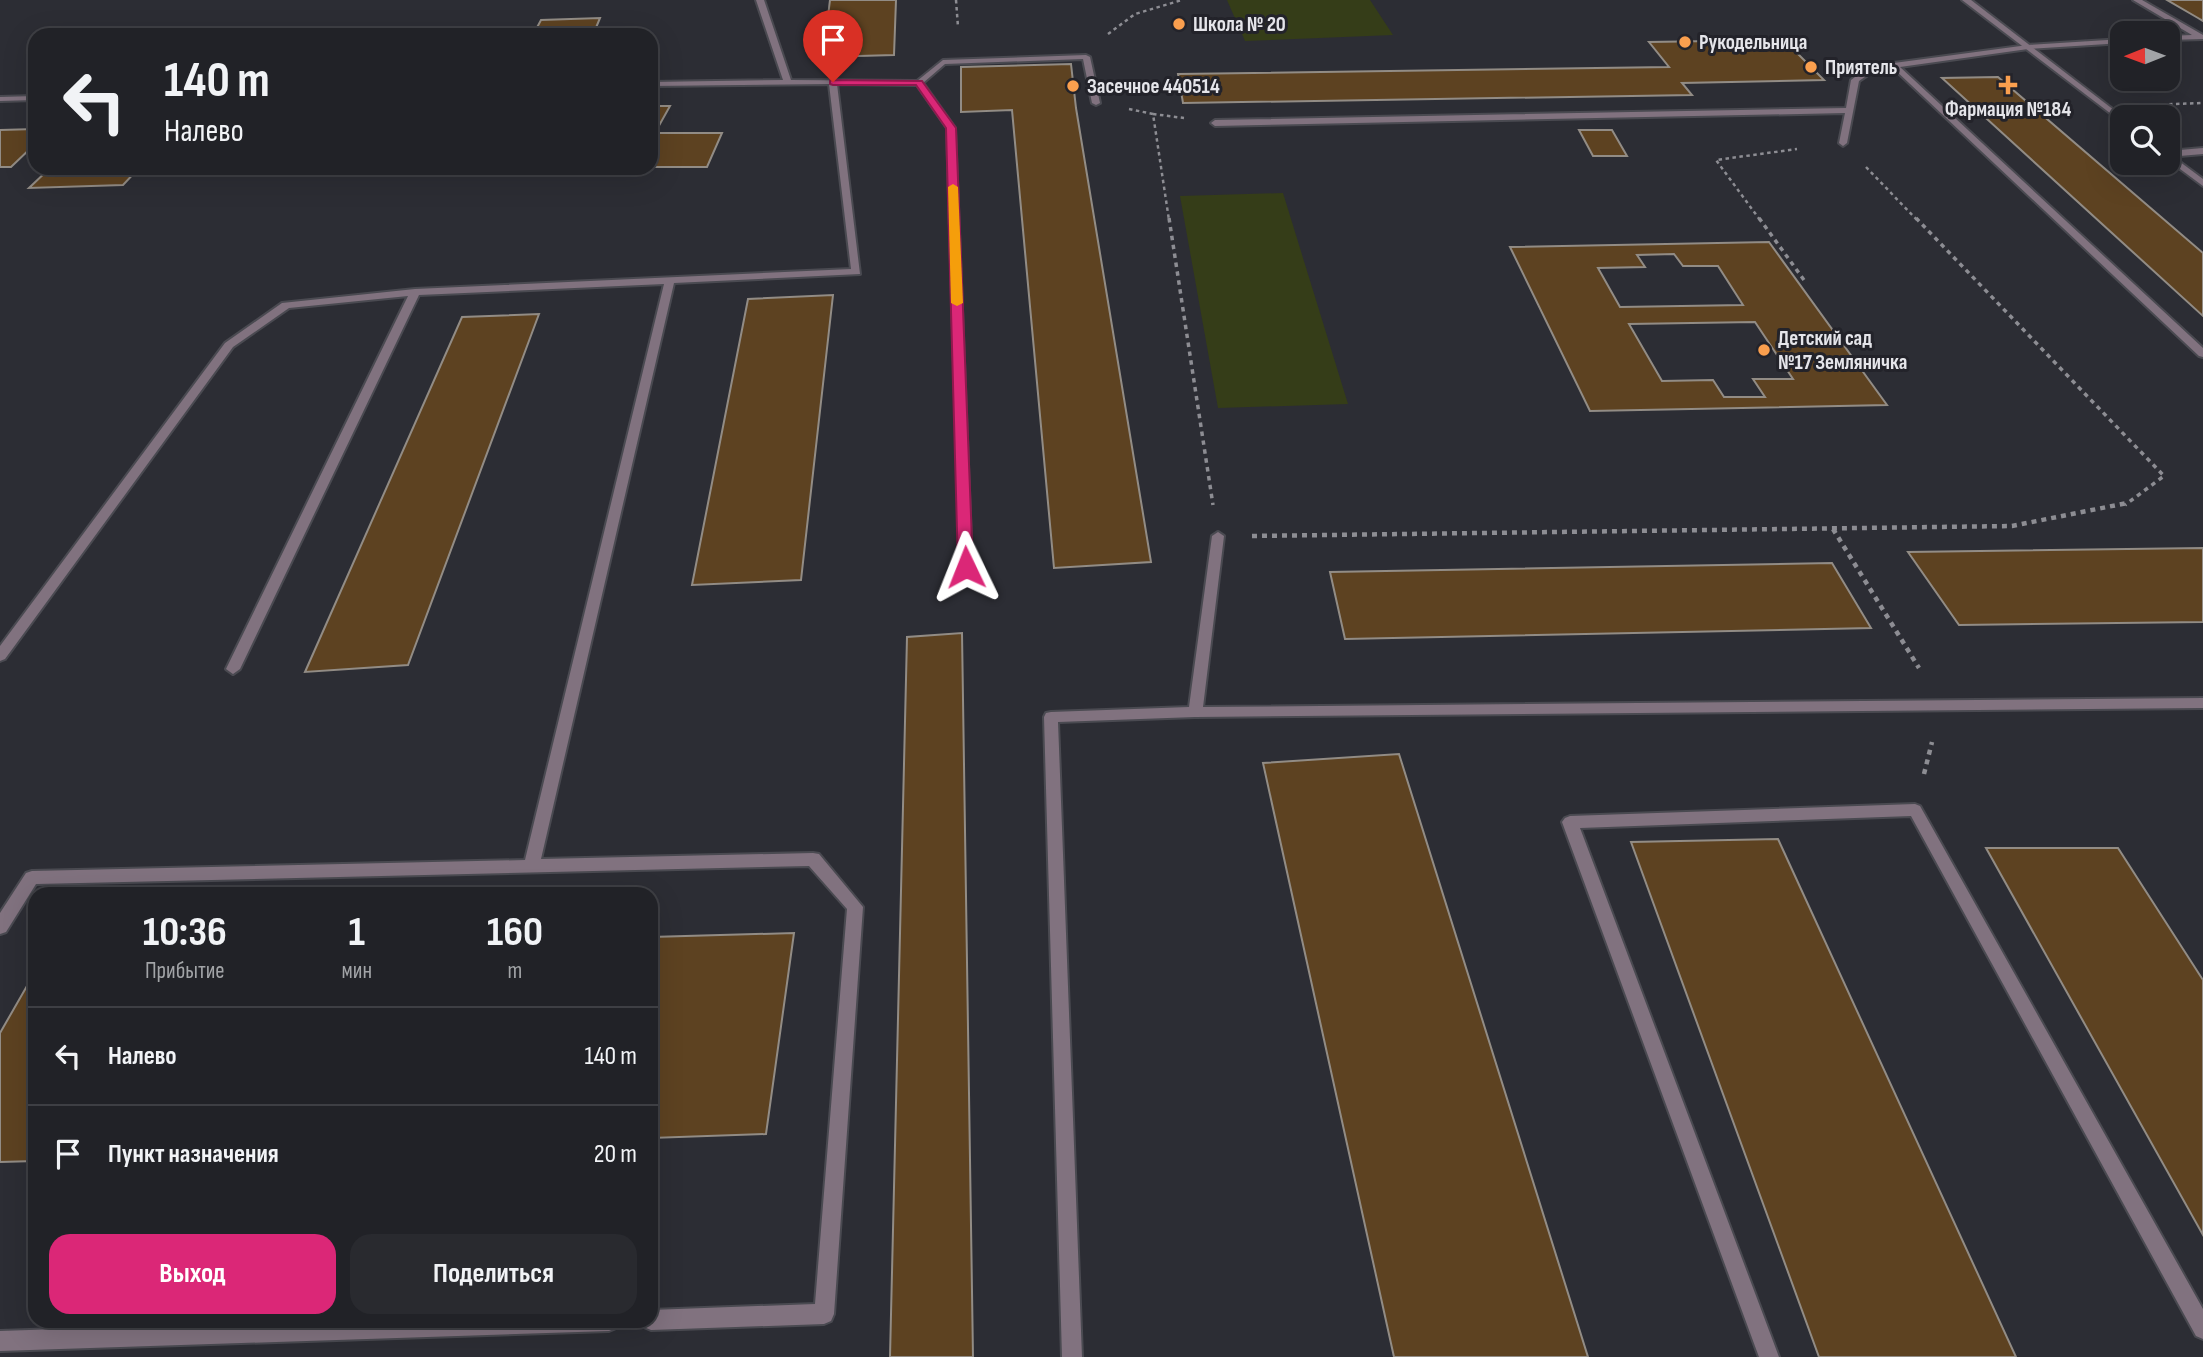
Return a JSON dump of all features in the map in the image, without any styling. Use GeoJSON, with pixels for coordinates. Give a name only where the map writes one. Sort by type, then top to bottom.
{"type":"FeatureCollection","features":[{"type":"Feature","properties":{"kind":"street"},"geometry":{"type":"LineString","coordinates":[[760,0],[789,82]]}},
{"type":"Feature","properties":{"kind":"street"},"geometry":{"type":"LineString","coordinates":[[1966,0],[2110,111]]}},
{"type":"Feature","properties":{"kind":"street"},"geometry":{"type":"LineString","coordinates":[[2137,0],[2173,21]]}},
{"type":"Feature","properties":{"kind":"street"},"geometry":{"type":"LineString","coordinates":[[2180,25],[2201,37],[2180,38]]}},
{"type":"Feature","properties":{"kind":"street"},"geometry":{"type":"LineString","coordinates":[[1837,66],[1894,65],[2028,47],[2110,42]]}},
{"type":"Feature","properties":{"kind":"street"},"geometry":{"type":"LineString","coordinates":[[658,84],[919,83],[943,62],[1086,57],[1096,103]]}},
{"type":"Feature","properties":{"kind":"street"},"geometry":{"type":"LineString","coordinates":[[1894,65],[2203,354]]}},
{"type":"Feature","properties":{"kind":"street"},"geometry":{"type":"LineString","coordinates":[[1843,143],[1855,80],[1875,66]]}},
{"type":"Feature","properties":{"kind":"street"},"geometry":{"type":"LineString","coordinates":[[0,656],[229,345],[286,304],[415,292],[856,272],[833,82]]}},
{"type":"Feature","properties":{"kind":"street"},"geometry":{"type":"LineString","coordinates":[[919,83],[951,128],[966,567]]}},
{"type":"Feature","properties":{"kind":"street"},"geometry":{"type":"LineString","coordinates":[[0,99],[28,98]]}},
{"type":"Feature","properties":{"kind":"street"},"geometry":{"type":"LineString","coordinates":[[1216,123],[1849,110]]}},
{"type":"Feature","properties":{"kind":"street"},"geometry":{"type":"LineString","coordinates":[[2180,154],[2203,151]]}},
{"type":"Feature","properties":{"kind":"street"},"geometry":{"type":"LineString","coordinates":[[2180,165],[2203,183]]}},
{"type":"Feature","properties":{"kind":"street"},"geometry":{"type":"LineString","coordinates":[[531,866],[670,280]]}},
{"type":"Feature","properties":{"kind":"street"},"geometry":{"type":"LineString","coordinates":[[233,669],[415,292]]}},
{"type":"Feature","properties":{"kind":"street"},"geometry":{"type":"LineString","coordinates":[[1195,712],[1218,536]]}},
{"type":"Feature","properties":{"kind":"street"},"geometry":{"type":"LineString","coordinates":[[1072,1357],[1051,718],[1195,712],[2203,703]]}},
{"type":"Feature","properties":{"kind":"street"},"geometry":{"type":"LineString","coordinates":[[1769,1357],[1570,822],[1914,810],[2203,1329]]}},
{"type":"Feature","properties":{"kind":"street"},"geometry":{"type":"LineString","coordinates":[[0,927],[32,878],[813,859],[855,908],[824,1314],[658,1320]]}},
{"type":"Feature","properties":{"kind":"street"},"geometry":{"type":"LineString","coordinates":[[0,1340],[385,1328]]}},
{"type":"Feature","properties":{"kind":"path"},"geometry":{"type":"LineString","coordinates":[[1086,57],[1084,51],[1135,15],[1182,0]]}},
{"type":"Feature","properties":{"kind":"path"},"geometry":{"type":"LineString","coordinates":[[1096,103],[1153,114],[1218,536],[2012,526],[2124,506],[2164,476],[1843,143],[1716,160],[1804,280]]}},
{"type":"Feature","properties":{"kind":"path"},"geometry":{"type":"LineString","coordinates":[[2105,107],[2203,103]]}},
{"type":"Feature","properties":{"kind":"green space"},"geometry":{"type":"Polygon","coordinates":[[[1227,0],[1370,0],[1393,35],[1245,41],[1227,0]]]}},
{"type":"Feature","properties":{"kind":"green space"},"geometry":{"type":"Polygon","coordinates":[[[1283,193],[1348,404],[1218,408],[1180,196],[1283,193]]]}},
{"type":"Feature","properties":{"kind":"building"},"geometry":{"type":"Polygon","coordinates":[[[830,0],[896,0],[894,55],[823,57],[830,0]]]}},
{"type":"Feature","properties":{"kind":"building"},"geometry":{"type":"Polygon","coordinates":[[[2167,0],[2203,0],[2203,21],[2198,18],[2167,0]]]}},
{"type":"Feature","properties":{"kind":"building"},"geometry":{"type":"Polygon","coordinates":[[[600,18],[596,28],[537,28],[541,20],[600,18]]]}},
{"type":"Feature","properties":{"kind":"building"},"geometry":{"type":"Polygon","coordinates":[[[1784,40],[1824,80],[1682,83],[1692,95],[1183,103],[1178,74],[1669,67],[1649,42],[1784,40]]]}},
{"type":"Feature","properties":{"kind":"building"},"geometry":{"type":"Polygon","coordinates":[[[1071,64],[1151,562],[1054,568],[1012,110],[961,112],[961,67],[1071,64]]]}},
{"type":"Feature","properties":{"kind":"building"},"geometry":{"type":"Polygon","coordinates":[[[1998,77],[2203,253],[2203,316],[1942,78],[1998,77]]]}},
{"type":"Feature","properties":{"kind":"building"},"geometry":{"type":"Polygon","coordinates":[[[658,106],[670,106],[658,127],[658,106]]]}},
{"type":"Feature","properties":{"kind":"building"},"geometry":{"type":"Polygon","coordinates":[[[28,129],[28,151],[11,167],[0,167],[0,130],[28,129]]]}},
{"type":"Feature","properties":{"kind":"building"},"geometry":{"type":"Polygon","coordinates":[[[1579,130],[1612,130],[1627,156],[1593,156],[1579,130]]]}},
{"type":"Feature","properties":{"kind":"building"},"geometry":{"type":"Polygon","coordinates":[[[722,133],[707,167],[658,167],[658,135],[722,133]]]}},
{"type":"Feature","properties":{"kind":"building"},"geometry":{"type":"Polygon","coordinates":[[[43,175],[132,175],[123,185],[29,188],[43,175]]]}},
{"type":"Feature","properties":{"kind":"building"},"geometry":{"type":"Polygon","coordinates":[[[1769,242],[1887,405],[1590,411],[1510,247],[1769,242]],[[1674,254],[1637,255],[1645,267],[1598,268],[1620,307],[1743,305],[1718,266],[1683,266],[1674,254]],[[1755,322],[1629,324],[1662,381],[1713,380],[1724,397],[1765,397],[1753,379],[1793,379],[1755,322]]]}},
{"type":"Feature","properties":{"kind":"building"},"geometry":{"type":"Polygon","coordinates":[[[833,295],[801,580],[692,585],[748,299],[833,295]]]}},
{"type":"Feature","properties":{"kind":"building"},"geometry":{"type":"Polygon","coordinates":[[[539,314],[408,665],[305,672],[462,317],[539,314]]]}},
{"type":"Feature","properties":{"kind":"building"},"geometry":{"type":"Polygon","coordinates":[[[2203,548],[2203,622],[1959,625],[1908,552],[2203,548]]]}},
{"type":"Feature","properties":{"kind":"building"},"geometry":{"type":"Polygon","coordinates":[[[1832,563],[1871,628],[1345,639],[1330,572],[1832,563]]]}},
{"type":"Feature","properties":{"kind":"building"},"geometry":{"type":"Polygon","coordinates":[[[962,633],[973,1357],[890,1357],[907,637],[962,633]]]}},
{"type":"Feature","properties":{"kind":"building"},"geometry":{"type":"Polygon","coordinates":[[[1399,754],[1588,1357],[1394,1357],[1263,763],[1399,754]]]}},
{"type":"Feature","properties":{"kind":"building"},"geometry":{"type":"Polygon","coordinates":[[[1778,839],[2016,1357],[1819,1357],[1631,842],[1778,839]]]}},
{"type":"Feature","properties":{"kind":"building"},"geometry":{"type":"Polygon","coordinates":[[[1986,848],[2118,848],[2203,980],[2203,1235],[1986,848]]]}},
{"type":"Feature","properties":{"kind":"building"},"geometry":{"type":"Polygon","coordinates":[[[794,933],[766,1134],[658,1138],[658,937],[794,933]]]}},
{"type":"Feature","properties":{"kind":"building"},"geometry":{"type":"Polygon","coordinates":[[[28,984],[28,1161],[0,1162],[0,1033],[28,984]]]}},
{"type":"Feature","properties":{"kind":"slow traffic"},"geometry":{"type":"LineString","coordinates":[[953,187],[957,303]]}},
{"type":"Feature","properties":{"kind":"place","name":"Школа № 20"},"geometry":{"type":"Point","coordinates":[1179,24]}},
{"type":"Feature","properties":{"kind":"place","name":"Рукодельница"},"geometry":{"type":"Point","coordinates":[1685,42]}},
{"type":"Feature","properties":{"kind":"place","name":"Приятель"},"geometry":{"type":"Point","coordinates":[1811,67]}},
{"type":"Feature","properties":{"kind":"place","name":"Фармация №184"},"geometry":{"type":"Point","coordinates":[2008,85]}},
{"type":"Feature","properties":{"kind":"place","name":"Засечное 440514"},"geometry":{"type":"Point","coordinates":[1073,86]}},
{"type":"Feature","properties":{"kind":"place","name":"Детский сад №17 Земляничка"},"geometry":{"type":"Point","coordinates":[1764,350]}},
{"type":"Feature","properties":{"kind":"route"},"geometry":{"type":"LineString","coordinates":[[833,82],[919,83],[951,128],[966,567]]}}]}
